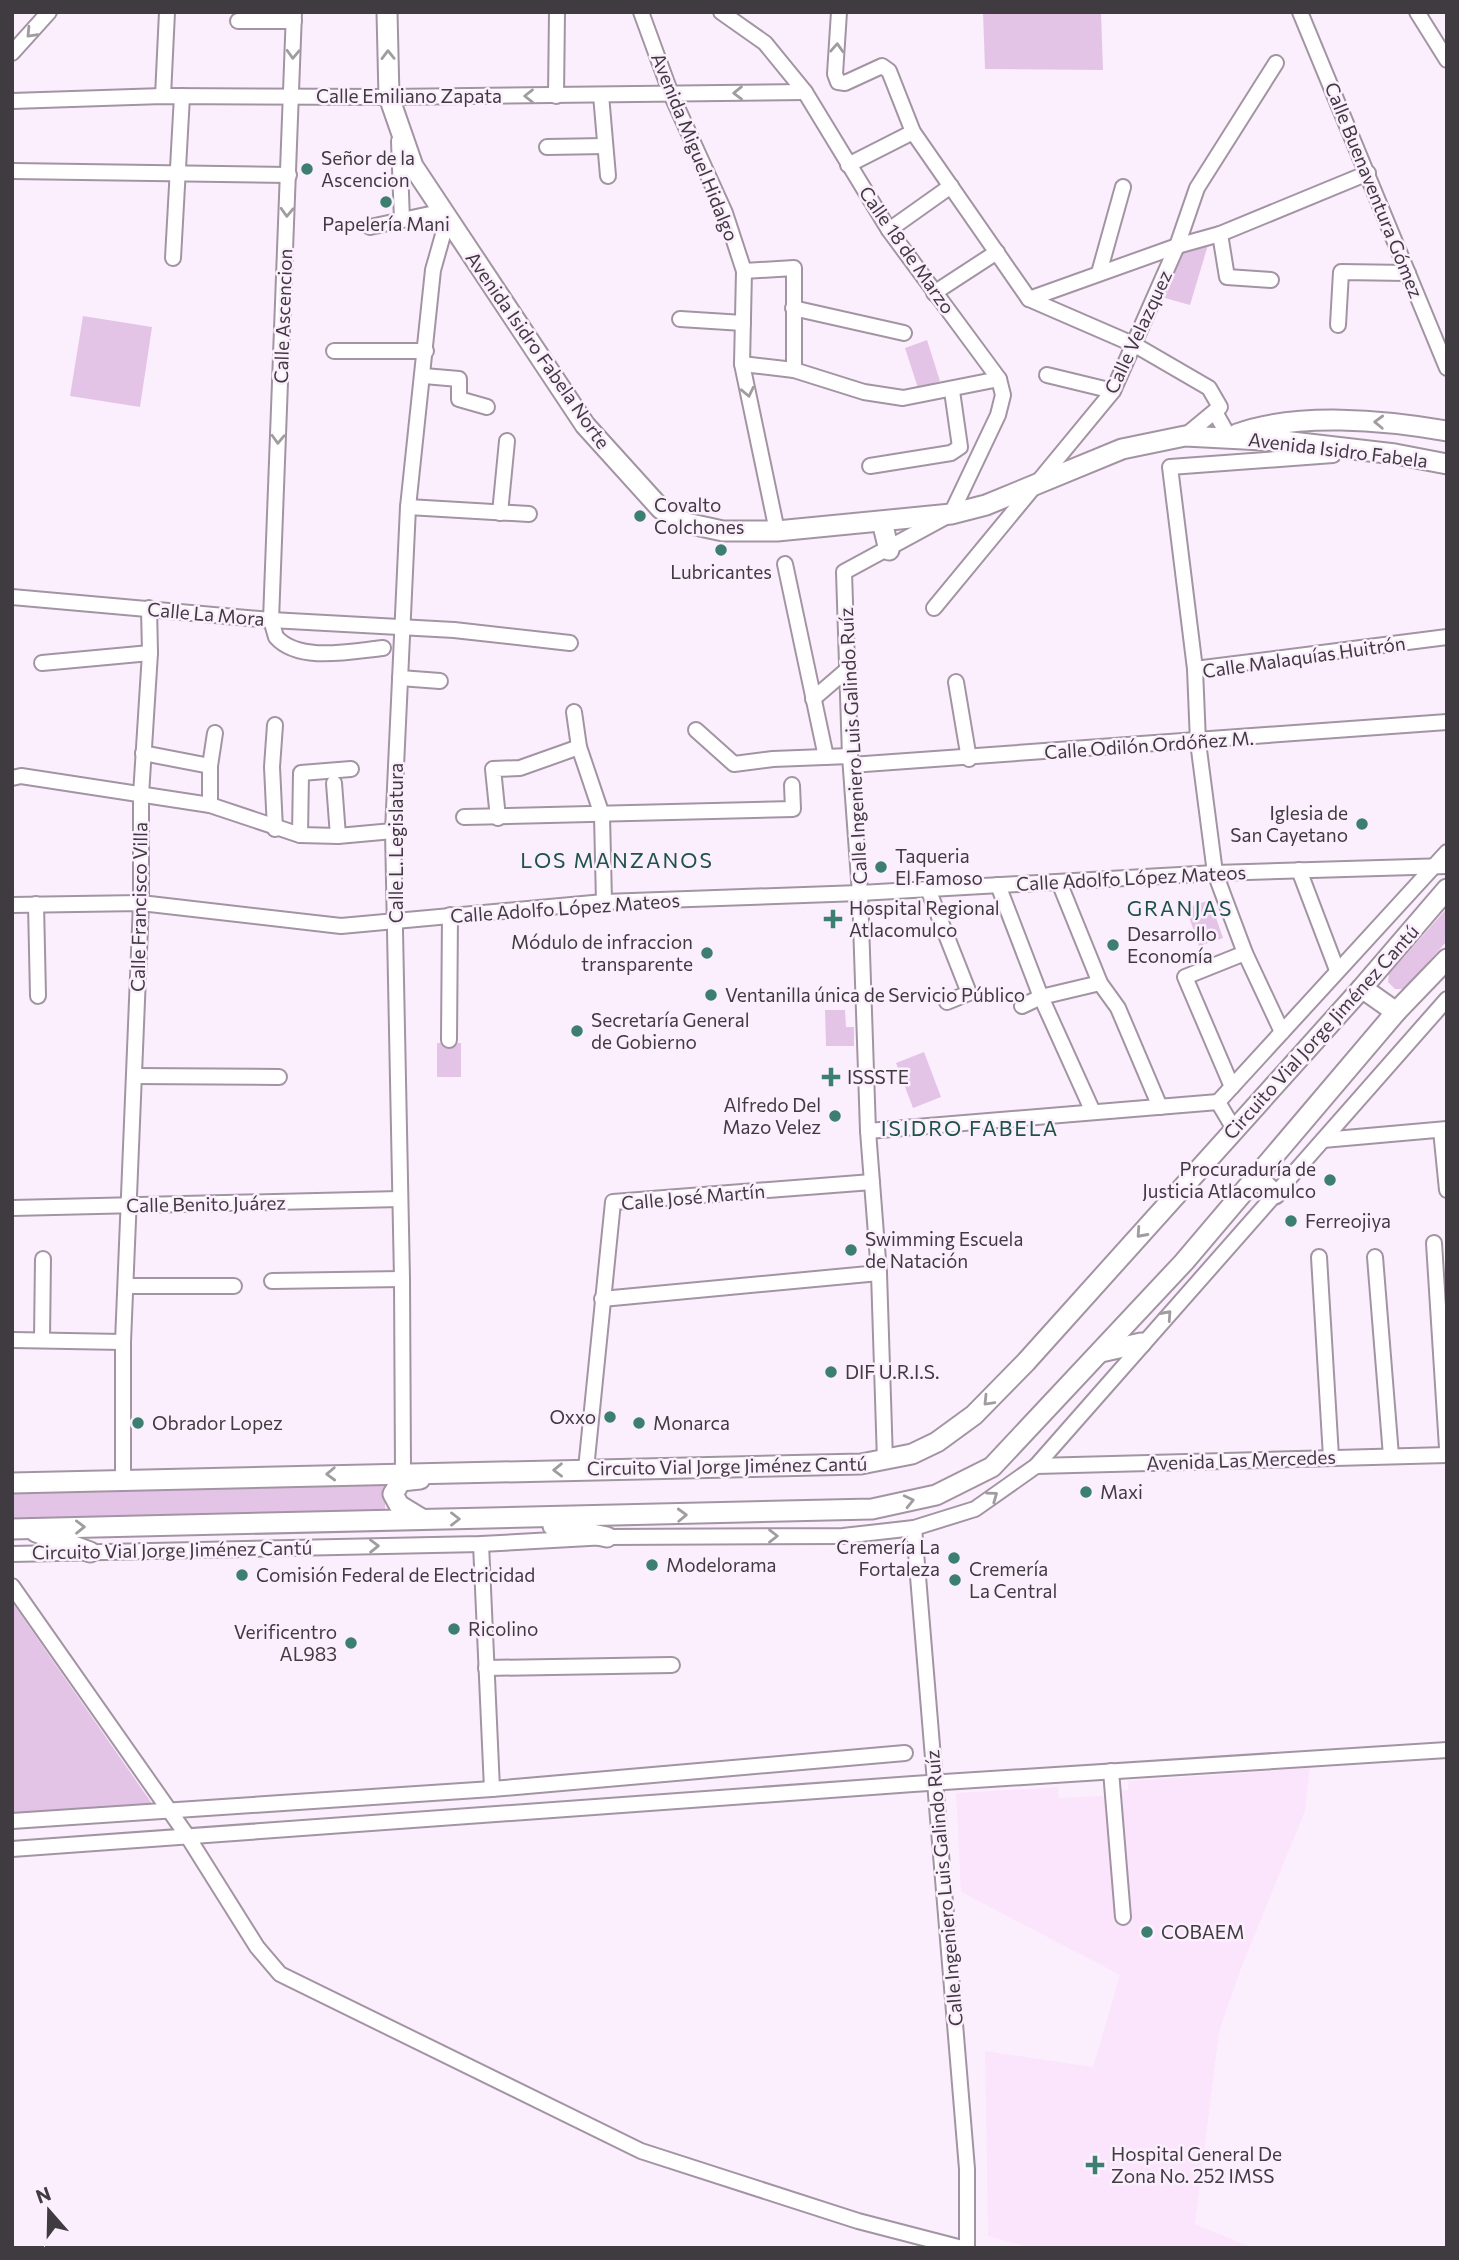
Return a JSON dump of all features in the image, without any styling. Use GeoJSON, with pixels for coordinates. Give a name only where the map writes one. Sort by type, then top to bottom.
{"type":"FeatureCollection","features":[{"type":"Feature","properties":{"kind":"main road","name":"Avenida Isidro Fabela Norte"},"geometry":{"type":"LineString","coordinates":[[387,12],[389,97],[412,166],[585,425],[661,509],[686,523],[723,531],[777,531],[951,514],[986,505],[1039,482]]}},
{"type":"Feature","properties":{"kind":"main road","name":"Avenida Isidro Fabela"},"geometry":{"type":"LineString","coordinates":[[1229,437],[1258,426],[1339,422],[1392,423],[1447,431]]}},
{"type":"Feature","properties":{"kind":"main road"},"geometry":{"type":"LineString","coordinates":[[1332,448],[1332,429],[1339,422]]}},
{"type":"Feature","properties":{"kind":"main road","name":"Avenida Isidro Fabela"},"geometry":{"type":"LineString","coordinates":[[1039,482],[1122,449],[1185,436],[1229,437],[1395,454],[1447,464]]}},
{"type":"Feature","properties":{"kind":"main road"},"geometry":{"type":"LineString","coordinates":[[882,522],[889,550]]}},
{"type":"Feature","properties":{"kind":"main road","name":"Circuito Vial Jorge Jiménez Cantú"},"geometry":{"type":"LineString","coordinates":[[12,1483],[885,1461],[937,1442],[974,1416],[1026,1362],[1362,988],[1447,889]]}},
{"type":"Feature","properties":{"kind":"main road","name":"Circuito Vial Jorge Jiménez Cantú"},"geometry":{"type":"LineString","coordinates":[[19,1529],[872,1509],[936,1495],[992,1467],[1184,1262],[1396,1012],[1447,959]]}},
{"type":"Feature","properties":{"kind":"main road"},"geometry":{"type":"LineString","coordinates":[[1362,988],[1396,1012]]}},
{"type":"Feature","properties":{"kind":"main road"},"geometry":{"type":"LineString","coordinates":[[1255,1176],[1275,1194]]}},
{"type":"Feature","properties":{"kind":"main road"},"geometry":{"type":"LineString","coordinates":[[1101,1352],[1141,1343]]}},
{"type":"Feature","properties":{"kind":"main road"},"geometry":{"type":"LineString","coordinates":[[422,1519],[395,1500],[395,1487],[401,1481],[497,1478],[524,1471]]}},
{"type":"Feature","properties":{"kind":"main road"},"geometry":{"type":"LineString","coordinates":[[521,1519],[607,1537]]}},
{"type":"Feature","properties":{"kind":"main road"},"geometry":{"type":"LineString","coordinates":[[19,1529],[90,1552]]}},
{"type":"Feature","properties":{"kind":"street"},"geometry":{"type":"LineString","coordinates":[[12,53],[49,12]]}},
{"type":"Feature","properties":{"kind":"street"},"geometry":{"type":"LineString","coordinates":[[163,96],[167,12]]}},
{"type":"Feature","properties":{"kind":"street"},"geometry":{"type":"LineString","coordinates":[[556,96],[557,12]]}},
{"type":"Feature","properties":{"kind":"street","name":"Avenida Miguel Hidalgo"},"geometry":{"type":"LineString","coordinates":[[641,12],[671,94],[725,213],[744,271],[742,363],[777,531]]}},
{"type":"Feature","properties":{"kind":"street","name":"Calle 18 de Marzo"},"geometry":{"type":"LineString","coordinates":[[721,12],[765,43],[805,92],[889,230],[999,379]]}},
{"type":"Feature","properties":{"kind":"street"},"geometry":{"type":"LineString","coordinates":[[839,12],[835,74],[838,82],[845,83],[882,66],[889,71],[914,132],[1029,299],[1135,345],[1209,388],[1220,407],[1185,436]]}},
{"type":"Feature","properties":{"kind":"street","name":"Calle Buenaventura Gómez"},"geometry":{"type":"LineString","coordinates":[[1300,12],[1447,368]]}},
{"type":"Feature","properties":{"kind":"street"},"geometry":{"type":"LineString","coordinates":[[1417,12],[1447,60]]}},
{"type":"Feature","properties":{"kind":"street"},"geometry":{"type":"LineString","coordinates":[[238,21],[294,16]]}},
{"type":"Feature","properties":{"kind":"street","name":"Calle Ascencion"},"geometry":{"type":"LineString","coordinates":[[271,620],[294,16]]}},
{"type":"Feature","properties":{"kind":"street","name":"Calle Velazquez"},"geometry":{"type":"LineString","coordinates":[[934,608],[1113,391],[1177,246],[1197,188],[1276,63]]}},
{"type":"Feature","properties":{"kind":"street","name":"Calle Emiliano Zapata"},"geometry":{"type":"LineString","coordinates":[[12,101],[163,96],[556,96],[805,92]]}},
{"type":"Feature","properties":{"kind":"street"},"geometry":{"type":"LineString","coordinates":[[601,95],[608,176]]}},
{"type":"Feature","properties":{"kind":"street"},"geometry":{"type":"LineString","coordinates":[[173,258],[181,96]]}},
{"type":"Feature","properties":{"kind":"street"},"geometry":{"type":"LineString","coordinates":[[399,131],[402,220]]}},
{"type":"Feature","properties":{"kind":"street"},"geometry":{"type":"LineString","coordinates":[[848,165],[914,132]]}},
{"type":"Feature","properties":{"kind":"street"},"geometry":{"type":"LineString","coordinates":[[547,147],[605,146]]}},
{"type":"Feature","properties":{"kind":"street"},"geometry":{"type":"LineString","coordinates":[[12,171],[289,175]]}},
{"type":"Feature","properties":{"kind":"street"},"geometry":{"type":"LineString","coordinates":[[1029,299],[1177,246],[1220,234],[1368,173]]}},
{"type":"Feature","properties":{"kind":"street"},"geometry":{"type":"LineString","coordinates":[[889,230],[951,186]]}},
{"type":"Feature","properties":{"kind":"street"},"geometry":{"type":"LineString","coordinates":[[1098,273],[1123,187]]}},
{"type":"Feature","properties":{"kind":"street"},"geometry":{"type":"LineString","coordinates":[[370,227],[446,214]]}},
{"type":"Feature","properties":{"kind":"street","name":"Calle L. Legislatura"},"geometry":{"type":"LineString","coordinates":[[402,1472],[402,1279],[393,831],[408,507],[424,376],[433,270],[446,214]]}},
{"type":"Feature","properties":{"kind":"street"},"geometry":{"type":"LineString","coordinates":[[1220,234],[1227,277],[1271,279]]}},
{"type":"Feature","properties":{"kind":"street"},"geometry":{"type":"LineString","coordinates":[[934,293],[997,252]]}},
{"type":"Feature","properties":{"kind":"street"},"geometry":{"type":"LineString","coordinates":[[744,271],[794,268],[794,370]]}},
{"type":"Feature","properties":{"kind":"street"},"geometry":{"type":"LineString","coordinates":[[1338,325],[1341,272],[1408,273]]}},
{"type":"Feature","properties":{"kind":"street"},"geometry":{"type":"LineString","coordinates":[[793,307],[904,333]]}},
{"type":"Feature","properties":{"kind":"street"},"geometry":{"type":"LineString","coordinates":[[680,319],[743,323]]}},
{"type":"Feature","properties":{"kind":"street"},"geometry":{"type":"LineString","coordinates":[[334,351],[426,351]]}},
{"type":"Feature","properties":{"kind":"street"},"geometry":{"type":"LineString","coordinates":[[742,363],[794,370],[864,392],[903,398],[952,391],[999,379],[1003,395],[998,415],[951,514]]}},
{"type":"Feature","properties":{"kind":"street"},"geometry":{"type":"LineString","coordinates":[[1047,375],[1113,391]]}},
{"type":"Feature","properties":{"kind":"street"},"geometry":{"type":"LineString","coordinates":[[424,376],[459,379],[459,398],[487,407]]}},
{"type":"Feature","properties":{"kind":"street"},"geometry":{"type":"LineString","coordinates":[[870,466],[951,453],[960,447],[952,391]]}},
{"type":"Feature","properties":{"kind":"street"},"geometry":{"type":"LineString","coordinates":[[1215,412],[1229,437]]}},
{"type":"Feature","properties":{"kind":"street"},"geometry":{"type":"LineString","coordinates":[[500,513],[507,441]]}},
{"type":"Feature","properties":{"kind":"street"},"geometry":{"type":"LineString","coordinates":[[1195,669],[1170,467],[1333,455],[1332,448]]}},
{"type":"Feature","properties":{"kind":"street"},"geometry":{"type":"LineString","coordinates":[[408,507],[529,514]]}},
{"type":"Feature","properties":{"kind":"street","name":"Calle Ingeniero Luis Galindo Ruíz"},"geometry":{"type":"LineString","coordinates":[[885,1461],[879,1273],[868,1130],[860,893],[850,761],[844,572],[889,550],[951,514]]}},
{"type":"Feature","properties":{"kind":"street"},"geometry":{"type":"LineString","coordinates":[[785,564],[826,757]]}},
{"type":"Feature","properties":{"kind":"street","name":"Calle La Mora"},"geometry":{"type":"LineString","coordinates":[[12,597],[271,620],[454,630],[570,643]]}},
{"type":"Feature","properties":{"kind":"street","name":"Calle Francisco Villa"},"geometry":{"type":"LineString","coordinates":[[123,1480],[123,1342],[141,903],[141,795],[149,608]]}},
{"type":"Feature","properties":{"kind":"street"},"geometry":{"type":"LineString","coordinates":[[271,620],[276,637],[295,650],[334,653],[383,648]]}},
{"type":"Feature","properties":{"kind":"street","name":"Calle Malaquías Huitrón"},"geometry":{"type":"LineString","coordinates":[[1282,1032],[1245,953],[1215,873],[1198,742],[1195,669],[1447,637]]}},
{"type":"Feature","properties":{"kind":"street"},"geometry":{"type":"LineString","coordinates":[[42,663],[149,653]]}},
{"type":"Feature","properties":{"kind":"street"},"geometry":{"type":"LineString","coordinates":[[813,699],[849,668]]}},
{"type":"Feature","properties":{"kind":"street"},"geometry":{"type":"LineString","coordinates":[[400,678],[440,681]]}},
{"type":"Feature","properties":{"kind":"street"},"geometry":{"type":"LineString","coordinates":[[956,682],[969,759]]}},
{"type":"Feature","properties":{"kind":"street"},"geometry":{"type":"LineString","coordinates":[[574,712],[579,747],[602,815],[604,902]]}},
{"type":"Feature","properties":{"kind":"street","name":"Calle Odilón Ordóñez M."},"geometry":{"type":"LineString","coordinates":[[696,730],[734,764],[826,757],[850,761],[969,759],[1447,722]]}},
{"type":"Feature","properties":{"kind":"street"},"geometry":{"type":"LineString","coordinates":[[275,725],[272,767],[275,829]]}},
{"type":"Feature","properties":{"kind":"street"},"geometry":{"type":"LineString","coordinates":[[210,805],[210,766],[215,733]]}},
{"type":"Feature","properties":{"kind":"street"},"geometry":{"type":"LineString","coordinates":[[498,818],[493,769],[520,768],[579,747]]}},
{"type":"Feature","properties":{"kind":"street"},"geometry":{"type":"LineString","coordinates":[[143,752],[210,766]]}},
{"type":"Feature","properties":{"kind":"street"},"geometry":{"type":"LineString","coordinates":[[300,835],[301,773],[351,769]]}},
{"type":"Feature","properties":{"kind":"street"},"geometry":{"type":"LineString","coordinates":[[12,778],[21,776],[210,805],[275,829],[300,835],[338,836],[393,831]]}},
{"type":"Feature","properties":{"kind":"street"},"geometry":{"type":"LineString","coordinates":[[334,783],[338,836]]}},
{"type":"Feature","properties":{"kind":"street"},"geometry":{"type":"LineString","coordinates":[[464,817],[793,809],[792,785]]}},
{"type":"Feature","properties":{"kind":"street"},"geometry":{"type":"LineString","coordinates":[[868,1130],[1219,1102],[1337,970],[1441,866],[1447,852]]}},
{"type":"Feature","properties":{"kind":"street","name":"Calle Adolfo López Mateos"},"geometry":{"type":"LineString","coordinates":[[12,905],[141,903],[341,926],[604,902],[860,893],[1215,873],[1441,866]]}},
{"type":"Feature","properties":{"kind":"street"},"geometry":{"type":"LineString","coordinates":[[1299,870],[1337,970]]}},
{"type":"Feature","properties":{"kind":"street"},"geometry":{"type":"LineString","coordinates":[[1059,882],[1100,983],[1118,1008],[1160,1107]]}},
{"type":"Feature","properties":{"kind":"street"},"geometry":{"type":"LineString","coordinates":[[998,885],[1041,997],[1093,1112]]}},
{"type":"Feature","properties":{"kind":"street"},"geometry":{"type":"LineString","coordinates":[[928,889],[969,993],[947,1002]]}},
{"type":"Feature","properties":{"kind":"street"},"geometry":{"type":"LineString","coordinates":[[36,904],[38,996]]}},
{"type":"Feature","properties":{"kind":"street"},"geometry":{"type":"LineString","coordinates":[[449,1040],[450,915]]}},
{"type":"Feature","properties":{"kind":"street"},"geometry":{"type":"LineString","coordinates":[[1232,1087],[1185,977],[1245,953]]}},
{"type":"Feature","properties":{"kind":"street"},"geometry":{"type":"LineString","coordinates":[[1022,1006],[1041,997],[1100,983]]}},
{"type":"Feature","properties":{"kind":"street","name":"Circuito Vial Jorge Jiménez Cantú"},"geometry":{"type":"LineString","coordinates":[[12,1554],[481,1544],[607,1537],[843,1536],[915,1528],[975,1509],[1035,1466],[1447,999]]}},
{"type":"Feature","properties":{"kind":"street"},"geometry":{"type":"LineString","coordinates":[[134,1076],[279,1077]]}},
{"type":"Feature","properties":{"kind":"street"},"geometry":{"type":"LineString","coordinates":[[1219,1102],[1234,1129]]}},
{"type":"Feature","properties":{"kind":"street"},"geometry":{"type":"LineString","coordinates":[[1323,1140],[1444,1130],[1447,1190]]}},
{"type":"Feature","properties":{"kind":"street","name":"Calle José Martín"},"geometry":{"type":"LineString","coordinates":[[586,1469],[613,1202],[872,1182]]}},
{"type":"Feature","properties":{"kind":"street","name":"Calle Benito Juárez"},"geometry":{"type":"LineString","coordinates":[[12,1208],[400,1199]]}},
{"type":"Feature","properties":{"kind":"street"},"geometry":{"type":"LineString","coordinates":[[1434,1243],[1447,1448]]}},
{"type":"Feature","properties":{"kind":"street"},"geometry":{"type":"LineString","coordinates":[[1319,1257],[1331,1457]]}},
{"type":"Feature","properties":{"kind":"street"},"geometry":{"type":"LineString","coordinates":[[1375,1257],[1391,1456]]}},
{"type":"Feature","properties":{"kind":"street"},"geometry":{"type":"LineString","coordinates":[[42,1339],[43,1259]]}},
{"type":"Feature","properties":{"kind":"street"},"geometry":{"type":"LineString","coordinates":[[603,1299],[879,1273]]}},
{"type":"Feature","properties":{"kind":"street"},"geometry":{"type":"LineString","coordinates":[[272,1281],[402,1279]]}},
{"type":"Feature","properties":{"kind":"street"},"geometry":{"type":"LineString","coordinates":[[125,1286],[234,1286]]}},
{"type":"Feature","properties":{"kind":"street"},"geometry":{"type":"LineString","coordinates":[[13,1340],[123,1342]]}},
{"type":"Feature","properties":{"kind":"street","name":"Avenida Las Mercedes"},"geometry":{"type":"LineString","coordinates":[[1035,1466],[1447,1455]]}},
{"type":"Feature","properties":{"kind":"street","name":"Calle Ingeniero Luis Galindo Ruíz"},"geometry":{"type":"LineString","coordinates":[[915,1528],[967,2169],[965,2248]]}},
{"type":"Feature","properties":{"kind":"street"},"geometry":{"type":"LineString","coordinates":[[481,1544],[492,1789]]}},
{"type":"Feature","properties":{"kind":"street"},"geometry":{"type":"LineString","coordinates":[[12,1586],[188,1836],[257,1947],[280,1973],[641,2151],[858,2221],[965,2248]]}},
{"type":"Feature","properties":{"kind":"street"},"geometry":{"type":"LineString","coordinates":[[486,1668],[671,1665]]}},
{"type":"Feature","properties":{"kind":"street"},"geometry":{"type":"LineString","coordinates":[[12,1849],[936,1782],[1447,1750]]}},
{"type":"Feature","properties":{"kind":"street"},"geometry":{"type":"LineString","coordinates":[[12,1821],[492,1789],[905,1754]]}},
{"type":"Feature","properties":{"kind":"street"},"geometry":{"type":"LineString","coordinates":[[1111,1771],[1123,1917]]}},
{"type":"Feature","properties":{"kind":"shaded area"},"geometry":{"type":"Polygon","coordinates":[[[983,12],[1101,12],[1103,70],[985,69],[983,12]]]}},
{"type":"Feature","properties":{"kind":"shaded area"},"geometry":{"type":"Polygon","coordinates":[[[1208,245],[1190,305],[1165,298],[1181,254],[1208,245]]]}},
{"type":"Feature","properties":{"kind":"shaded area"},"geometry":{"type":"Polygon","coordinates":[[[83,316],[152,327],[140,407],[70,396],[83,316]]]}},
{"type":"Feature","properties":{"kind":"shaded area"},"geometry":{"type":"Polygon","coordinates":[[[927,340],[940,381],[918,388],[905,348],[927,340]]]}},
{"type":"Feature","properties":{"kind":"shaded area"},"geometry":{"type":"Polygon","coordinates":[[[1210,900],[1223,938],[1199,946],[1186,908],[1210,900]]]}},
{"type":"Feature","properties":{"kind":"shaded area"},"geometry":{"type":"Polygon","coordinates":[[[1447,908],[1447,941],[1404,989],[1395,989],[1388,982],[1389,974],[1447,908]]]}},
{"type":"Feature","properties":{"kind":"shaded area"},"geometry":{"type":"Polygon","coordinates":[[[825,1010],[845,1010],[846,1027],[854,1027],[854,1046],[826,1046],[825,1010]]]}},
{"type":"Feature","properties":{"kind":"shaded area"},"geometry":{"type":"Polygon","coordinates":[[[437,1043],[461,1043],[461,1077],[437,1077],[437,1043]]]}},
{"type":"Feature","properties":{"kind":"shaded area"},"geometry":{"type":"Polygon","coordinates":[[[924,1052],[941,1097],[913,1108],[896,1063],[924,1052]]]}},
{"type":"Feature","properties":{"kind":"shaded area"},"geometry":{"type":"Polygon","coordinates":[[[385,1483],[385,1513],[12,1521],[12,1492],[385,1483]]]}},
{"type":"Feature","properties":{"kind":"shaded area"},"geometry":{"type":"Polygon","coordinates":[[[12,1602],[153,1805],[12,1816],[12,1602]]]}},
{"type":"Feature","properties":{"kind":"shaded area"},"geometry":{"type":"Polygon","coordinates":[[[1310,1768],[1305,1811],[1240,1971],[1219,2032],[1195,2224],[1253,2248],[1032,2248],[988,2236],[985,2051],[1093,2067],[1120,1975],[961,1892],[956,1793],[1058,1787],[1059,1798],[1121,1795],[1121,1791],[1128,1790],[1128,1781],[1310,1768]]]}},
{"type":"Feature","properties":{"kind":"place","name":"Señor de la Ascencion"},"geometry":{"type":"Point","coordinates":[307,169]}},
{"type":"Feature","properties":{"kind":"place","name":"Papelería Mani"},"geometry":{"type":"Point","coordinates":[386,202]}},
{"type":"Feature","properties":{"kind":"place","name":"Covalto Colchones"},"geometry":{"type":"Point","coordinates":[640,516]}},
{"type":"Feature","properties":{"kind":"place","name":"Lubricantes"},"geometry":{"type":"Point","coordinates":[721,550]}},
{"type":"Feature","properties":{"kind":"place","name":"Iglesia de San Cayetano"},"geometry":{"type":"Point","coordinates":[1362,824]}},
{"type":"Feature","properties":{"kind":"place","name":"Taqueria El Famoso"},"geometry":{"type":"Point","coordinates":[881,867]}},
{"type":"Feature","properties":{"kind":"place","name":"Hospital Regional Atlacomulco"},"geometry":{"type":"Point","coordinates":[833,919]}},
{"type":"Feature","properties":{"kind":"place","name":"Desarrollo Economía"},"geometry":{"type":"Point","coordinates":[1113,945]}},
{"type":"Feature","properties":{"kind":"place","name":"Módulo de infraccion transparente"},"geometry":{"type":"Point","coordinates":[707,953]}},
{"type":"Feature","properties":{"kind":"place","name":"Ventanilla única de Servicio Público"},"geometry":{"type":"Point","coordinates":[711,995]}},
{"type":"Feature","properties":{"kind":"place","name":"Secretaría General de Gobierno"},"geometry":{"type":"Point","coordinates":[577,1031]}},
{"type":"Feature","properties":{"kind":"place","name":"ISSSTE"},"geometry":{"type":"Point","coordinates":[831,1077]}},
{"type":"Feature","properties":{"kind":"place","name":"Alfredo Del Mazo Velez"},"geometry":{"type":"Point","coordinates":[835,1116]}},
{"type":"Feature","properties":{"kind":"place","name":"Procuraduría de Justicia Atlacomulco"},"geometry":{"type":"Point","coordinates":[1330,1180]}},
{"type":"Feature","properties":{"kind":"place","name":"Ferreojiya"},"geometry":{"type":"Point","coordinates":[1291,1221]}},
{"type":"Feature","properties":{"kind":"place","name":"Swimming Escuela de Natación"},"geometry":{"type":"Point","coordinates":[851,1250]}},
{"type":"Feature","properties":{"kind":"place","name":"DIF U.R.I.S."},"geometry":{"type":"Point","coordinates":[831,1372]}},
{"type":"Feature","properties":{"kind":"place","name":"Oxxo"},"geometry":{"type":"Point","coordinates":[610,1417]}},
{"type":"Feature","properties":{"kind":"place","name":"Obrador Lopez"},"geometry":{"type":"Point","coordinates":[138,1423]}},
{"type":"Feature","properties":{"kind":"place","name":"Monarca"},"geometry":{"type":"Point","coordinates":[639,1423]}},
{"type":"Feature","properties":{"kind":"place","name":"Maxi"},"geometry":{"type":"Point","coordinates":[1086,1492]}},
{"type":"Feature","properties":{"kind":"place","name":"Cremería La Fortaleza"},"geometry":{"type":"Point","coordinates":[954,1558]}},
{"type":"Feature","properties":{"kind":"place","name":"Modelorama"},"geometry":{"type":"Point","coordinates":[652,1565]}},
{"type":"Feature","properties":{"kind":"place","name":"Comisión Federal de Electricidad"},"geometry":{"type":"Point","coordinates":[242,1575]}},
{"type":"Feature","properties":{"kind":"place","name":"Cremería La Central"},"geometry":{"type":"Point","coordinates":[955,1580]}},
{"type":"Feature","properties":{"kind":"place","name":"Ricolino"},"geometry":{"type":"Point","coordinates":[454,1629]}},
{"type":"Feature","properties":{"kind":"place","name":"Verificentro AL983"},"geometry":{"type":"Point","coordinates":[351,1643]}},
{"type":"Feature","properties":{"kind":"place","name":"COBAEM"},"geometry":{"type":"Point","coordinates":[1147,1932]}},
{"type":"Feature","properties":{"kind":"place","name":"Hospital General De Zona No. 252 IMSS"},"geometry":{"type":"Point","coordinates":[1095,2165]}},
{"type":"Feature","properties":{"kind":"district","name":"LOS MANZANOS"},"geometry":{"type":"Point","coordinates":[617,861]}},
{"type":"Feature","properties":{"kind":"district","name":"GRANJAS"},"geometry":{"type":"Point","coordinates":[1180,909]}},
{"type":"Feature","properties":{"kind":"district","name":"ISIDRO FABELA"},"geometry":{"type":"Point","coordinates":[970,1129]}}]}
